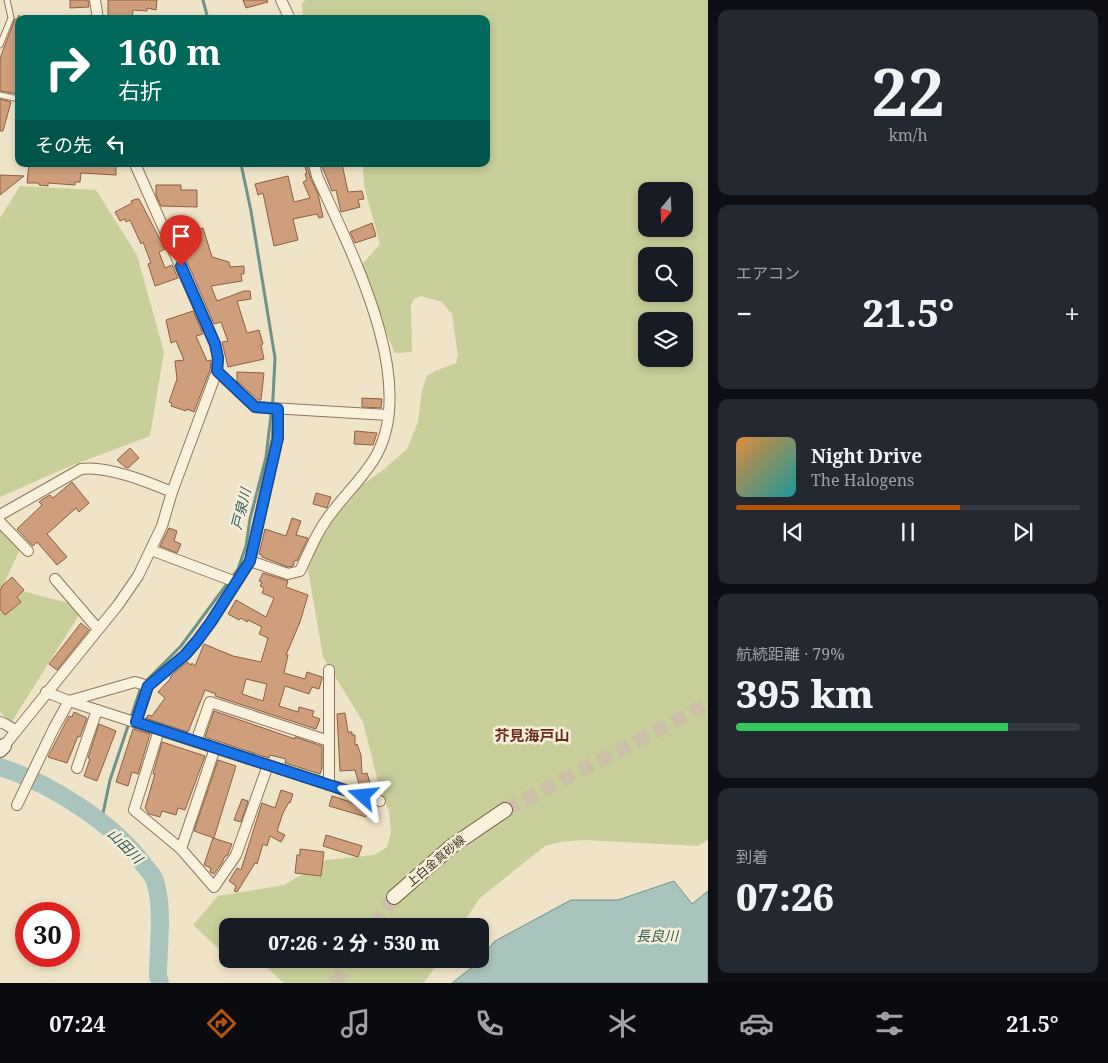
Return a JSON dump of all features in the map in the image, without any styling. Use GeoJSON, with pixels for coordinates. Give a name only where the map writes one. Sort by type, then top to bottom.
{"type":"FeatureCollection","features":[{"type":"Feature","properties":{"kind":"main road","name":"上白金真砂線"},"geometry":{"type":"LineString","coordinates":[[394,897],[452,846],[505,810]]}},
{"type":"Feature","properties":{"kind":"street"},"geometry":{"type":"LineString","coordinates":[[96,0],[98,15]]}},
{"type":"Feature","properties":{"kind":"street"},"geometry":{"type":"LineString","coordinates":[[281,0],[288,15]]}},
{"type":"Feature","properties":{"kind":"street"},"geometry":{"type":"LineString","coordinates":[[2,748],[118,605],[138,576],[162,526],[172,492],[217,371],[218,358],[215,344],[136,167]]}},
{"type":"Feature","properties":{"kind":"street"},"geometry":{"type":"LineString","coordinates":[[250,561],[288,574],[300,571],[319,530],[333,510],[361,478],[376,455],[386,428],[390,392],[382,337],[372,306],[315,167]]}},
{"type":"Feature","properties":{"kind":"street"},"geometry":{"type":"LineString","coordinates":[[217,371],[255,407],[388,415]]}},
{"type":"Feature","properties":{"kind":"street"},"geometry":{"type":"LineString","coordinates":[[18,800],[69,701],[143,685],[185,655],[211,622],[250,561],[278,438],[272,409]]}},
{"type":"Feature","properties":{"kind":"street"},"geometry":{"type":"LineString","coordinates":[[0,515],[81,469],[91,468],[137,478],[172,492]]}},
{"type":"Feature","properties":{"kind":"street"},"geometry":{"type":"LineString","coordinates":[[0,522],[28,551]]}},
{"type":"Feature","properties":{"kind":"street"},"geometry":{"type":"LineString","coordinates":[[151,550],[236,582]]}},
{"type":"Feature","properties":{"kind":"street"},"geometry":{"type":"LineString","coordinates":[[55,579],[98,629]]}},
{"type":"Feature","properties":{"kind":"street"},"geometry":{"type":"LineString","coordinates":[[329,670],[329,785]]}},
{"type":"Feature","properties":{"kind":"street"},"geometry":{"type":"LineString","coordinates":[[131,721],[143,685]]}},
{"type":"Feature","properties":{"kind":"street"},"geometry":{"type":"LineString","coordinates":[[46,692],[380,802]]}},
{"type":"Feature","properties":{"kind":"street"},"geometry":{"type":"LineString","coordinates":[[196,742],[210,702],[329,741]]}},
{"type":"Feature","properties":{"kind":"street"},"geometry":{"type":"LineString","coordinates":[[76,768],[98,710]]}},
{"type":"Feature","properties":{"kind":"street"},"geometry":{"type":"LineString","coordinates":[[0,722],[15,730]]}},
{"type":"Feature","properties":{"kind":"street"},"geometry":{"type":"LineString","coordinates":[[159,730],[134,810],[181,850],[214,887],[236,855],[268,765]]}},
{"type":"Feature","properties":{"kind":"street"},"geometry":{"type":"LineString","coordinates":[[181,850],[215,748]]}},
{"type":"Feature","properties":{"kind":"lane"},"geometry":{"type":"LineString","coordinates":[[0,45],[11,18],[7,0]]}},
{"type":"Feature","properties":{"kind":"lane"},"geometry":{"type":"LineString","coordinates":[[0,95],[15,98]]}},
{"type":"Feature","properties":{"kind":"green space"},"geometry":{"type":"Polygon","coordinates":[[[305,0],[708,0],[708,840],[698,846],[584,840],[561,842],[545,846],[480,898],[466,918],[219,918],[219,949],[193,925],[218,896],[284,885],[326,860],[374,855],[387,847],[391,833],[389,811],[379,786],[363,722],[323,657],[307,564],[318,529],[351,493],[383,470],[407,449],[418,422],[422,390],[427,376],[456,363],[458,356],[452,314],[442,302],[421,296],[414,299],[411,305],[412,352],[395,353],[359,268],[380,244],[364,186],[363,167],[490,167],[490,15],[303,15],[302,3],[305,0]]]}},
{"type":"Feature","properties":{"kind":"green space"},"geometry":{"type":"Polygon","coordinates":[[[20,186],[96,190],[137,255],[164,352],[150,436],[68,467],[0,497],[0,218],[20,186]]]}},
{"type":"Feature","properties":{"kind":"green space"},"geometry":{"type":"Polygon","coordinates":[[[0,529],[20,549],[3,586],[84,607],[11,723],[0,712],[0,529]]]}},
{"type":"Feature","properties":{"kind":"green space"},"geometry":{"type":"Polygon","coordinates":[[[267,968],[434,968],[424,983],[284,983],[267,968]]]}},
{"type":"Feature","properties":{"kind":"water","name":"長良川"},"geometry":{"type":"Polygon","coordinates":[[[674,881],[692,904],[708,891],[708,983],[452,983],[471,968],[489,968],[489,948],[495,941],[571,900],[618,900],[674,881]]]}},
{"type":"Feature","properties":{"kind":"building"},"geometry":{"type":"Polygon","coordinates":[[[70,0],[88,0],[89,7],[70,8],[70,0]]]}},
{"type":"Feature","properties":{"kind":"building"},"geometry":{"type":"Polygon","coordinates":[[[108,0],[157,0],[156,10],[147,8],[147,11],[133,10],[132,15],[108,15],[108,0]]]}},
{"type":"Feature","properties":{"kind":"building"},"geometry":{"type":"Polygon","coordinates":[[[243,0],[267,0],[268,2],[246,8],[243,0]]]}},
{"type":"Feature","properties":{"kind":"building"},"geometry":{"type":"Polygon","coordinates":[[[15,19],[15,93],[0,91],[0,58],[15,19]]]}},
{"type":"Feature","properties":{"kind":"building"},"geometry":{"type":"Polygon","coordinates":[[[0,99],[11,102],[3,131],[0,131],[0,99]]]}},
{"type":"Feature","properties":{"kind":"building"},"geometry":{"type":"Polygon","coordinates":[[[29,167],[116,167],[116,175],[81,173],[80,182],[75,182],[75,185],[48,183],[48,186],[39,185],[39,183],[27,183],[29,167]]]}},
{"type":"Feature","properties":{"kind":"building"},"geometry":{"type":"Polygon","coordinates":[[[305,167],[307,167],[318,194],[323,217],[319,218],[317,214],[293,219],[298,240],[274,246],[263,193],[258,195],[255,184],[288,176],[294,202],[310,198],[303,182],[307,180],[305,174],[307,173],[305,167]]]}},
{"type":"Feature","properties":{"kind":"building"},"geometry":{"type":"Polygon","coordinates":[[[322,167],[343,167],[348,192],[362,191],[364,199],[358,200],[360,207],[341,212],[336,190],[332,191],[322,167]]]}},
{"type":"Feature","properties":{"kind":"building"},"geometry":{"type":"Polygon","coordinates":[[[0,175],[24,176],[0,195],[0,175]]]}},
{"type":"Feature","properties":{"kind":"building"},"geometry":{"type":"Polygon","coordinates":[[[156,185],[181,185],[181,190],[197,190],[197,207],[161,206],[156,195],[156,185]]]}},
{"type":"Feature","properties":{"kind":"building"},"geometry":{"type":"Polygon","coordinates":[[[139,199],[165,249],[159,252],[165,268],[172,265],[178,278],[155,286],[148,264],[151,263],[143,242],[141,244],[130,220],[126,222],[125,219],[120,221],[115,212],[139,199]]]}},
{"type":"Feature","properties":{"kind":"building"},"geometry":{"type":"Polygon","coordinates":[[[372,223],[376,236],[355,243],[350,232],[372,223]]]}},
{"type":"Feature","properties":{"kind":"building"},"geometry":{"type":"Polygon","coordinates":[[[203,228],[212,257],[229,262],[230,267],[244,266],[244,274],[241,274],[242,281],[211,286],[217,301],[244,291],[250,291],[251,299],[237,301],[247,333],[259,330],[263,344],[261,345],[264,359],[228,367],[222,342],[228,341],[221,322],[214,324],[174,236],[203,228]]]}},
{"type":"Feature","properties":{"kind":"building"},"geometry":{"type":"Polygon","coordinates":[[[193,311],[203,334],[196,336],[207,361],[211,360],[210,370],[194,412],[171,406],[172,403],[169,402],[177,379],[175,361],[184,360],[176,341],[171,343],[166,320],[193,311]]]}},
{"type":"Feature","properties":{"kind":"building"},"geometry":{"type":"Polygon","coordinates":[[[237,372],[264,373],[261,400],[258,400],[237,381],[237,372]]]}},
{"type":"Feature","properties":{"kind":"building"},"geometry":{"type":"Polygon","coordinates":[[[362,398],[382,399],[381,408],[362,407],[362,398]]]}},
{"type":"Feature","properties":{"kind":"building"},"geometry":{"type":"Polygon","coordinates":[[[355,431],[377,433],[373,445],[354,444],[355,431]]]}},
{"type":"Feature","properties":{"kind":"building"},"geometry":{"type":"Polygon","coordinates":[[[130,448],[139,458],[128,468],[117,460],[130,448]]]}},
{"type":"Feature","properties":{"kind":"building"},"geometry":{"type":"Polygon","coordinates":[[[72,482],[89,503],[79,512],[76,508],[47,534],[67,557],[57,565],[37,542],[33,546],[17,529],[42,505],[39,502],[50,495],[53,498],[72,482]]]}},
{"type":"Feature","properties":{"kind":"building"},"geometry":{"type":"Polygon","coordinates":[[[316,493],[331,497],[327,508],[313,504],[316,493]]]}},
{"type":"Feature","properties":{"kind":"building"},"geometry":{"type":"Polygon","coordinates":[[[292,518],[301,521],[296,535],[308,538],[297,561],[295,560],[293,566],[288,567],[262,557],[259,554],[265,529],[286,536],[292,518]]]}},
{"type":"Feature","properties":{"kind":"building"},"geometry":{"type":"Polygon","coordinates":[[[169,528],[177,531],[174,541],[181,544],[177,553],[160,546],[169,528]]]}},
{"type":"Feature","properties":{"kind":"building"},"geometry":{"type":"Polygon","coordinates":[[[263,573],[288,581],[286,587],[308,595],[300,622],[286,655],[288,655],[284,673],[305,679],[307,672],[322,677],[322,679],[319,689],[312,687],[309,694],[285,686],[279,706],[298,712],[299,707],[314,711],[312,716],[320,719],[316,729],[215,696],[216,694],[205,690],[188,732],[145,718],[148,715],[152,716],[165,698],[158,692],[170,677],[187,662],[195,666],[204,644],[233,656],[261,662],[268,638],[259,634],[262,627],[248,620],[247,622],[241,618],[239,620],[228,614],[236,600],[266,617],[274,598],[262,593],[264,588],[260,586],[262,582],[259,581],[263,573]],[[246,679],[242,694],[263,701],[267,684],[246,679]]]}},
{"type":"Feature","properties":{"kind":"building"},"geometry":{"type":"Polygon","coordinates":[[[12,577],[24,590],[17,597],[21,602],[5,615],[0,609],[0,590],[12,577]]]}},
{"type":"Feature","properties":{"kind":"building"},"geometry":{"type":"Polygon","coordinates":[[[81,623],[89,630],[57,670],[49,664],[81,623]]]}},
{"type":"Feature","properties":{"kind":"building"},"geometry":{"type":"Polygon","coordinates":[[[214,711],[295,739],[295,737],[322,746],[322,768],[320,774],[285,763],[286,759],[270,755],[269,758],[205,737],[214,711]]]}},
{"type":"Feature","properties":{"kind":"building"},"geometry":{"type":"Polygon","coordinates":[[[74,712],[87,718],[67,763],[48,757],[69,716],[72,717],[74,712]]]}},
{"type":"Feature","properties":{"kind":"building"},"geometry":{"type":"Polygon","coordinates":[[[345,713],[348,732],[352,732],[352,735],[355,735],[355,745],[357,744],[361,755],[362,774],[367,773],[371,786],[360,787],[355,770],[340,771],[337,714],[345,713]]]}},
{"type":"Feature","properties":{"kind":"building"},"geometry":{"type":"Polygon","coordinates":[[[99,724],[116,731],[97,781],[84,776],[99,724]]]}},
{"type":"Feature","properties":{"kind":"building"},"geometry":{"type":"Polygon","coordinates":[[[133,729],[150,734],[138,774],[132,772],[128,786],[116,782],[133,729]]]}},
{"type":"Feature","properties":{"kind":"building"},"geometry":{"type":"Polygon","coordinates":[[[162,742],[205,756],[185,810],[178,808],[176,815],[162,811],[160,817],[149,814],[145,808],[162,742]]]}},
{"type":"Feature","properties":{"kind":"building"},"geometry":{"type":"Polygon","coordinates":[[[218,760],[236,766],[214,838],[194,831],[218,760]]]}},
{"type":"Feature","properties":{"kind":"building"},"geometry":{"type":"Polygon","coordinates":[[[281,790],[293,794],[290,803],[283,813],[277,831],[285,835],[281,842],[270,836],[267,846],[263,844],[257,864],[255,863],[237,892],[234,891],[236,886],[229,881],[237,868],[241,870],[262,803],[275,808],[281,790]]]}},
{"type":"Feature","properties":{"kind":"building"},"geometry":{"type":"Polygon","coordinates":[[[332,796],[369,808],[366,817],[329,806],[332,796]]]}},
{"type":"Feature","properties":{"kind":"building"},"geometry":{"type":"Polygon","coordinates":[[[242,799],[248,801],[241,822],[234,820],[242,799]]]}},
{"type":"Feature","properties":{"kind":"building"},"geometry":{"type":"Polygon","coordinates":[[[326,835],[362,846],[358,857],[323,846],[326,835]]]}},
{"type":"Feature","properties":{"kind":"building"},"geometry":{"type":"Polygon","coordinates":[[[213,838],[232,844],[227,856],[225,856],[214,874],[210,872],[211,868],[204,865],[213,838]]]}},
{"type":"Feature","properties":{"kind":"building"},"geometry":{"type":"Polygon","coordinates":[[[300,849],[324,852],[321,876],[295,873],[297,855],[300,855],[300,849]]]}},
{"type":"Feature","properties":{"kind":"waterway","name":"戸泉川"},"geometry":{"type":"LineString","coordinates":[[203,0],[207,15]]}},
{"type":"Feature","properties":{"kind":"waterway","name":"戸泉川"},"geometry":{"type":"LineString","coordinates":[[145,682],[181,646],[238,569],[246,546],[250,519],[266,457],[273,398],[275,358],[251,211],[242,167]]}},
{"type":"Feature","properties":{"kind":"waterway","name":"戸泉川"},"geometry":{"type":"LineString","coordinates":[[101,823],[110,780],[141,687]]}},
{"type":"Feature","properties":{"kind":"waterway","name":"山田川"},"geometry":{"type":"LineString","coordinates":[[0,767],[39,783],[79,806],[116,834],[153,877],[158,892],[159,904],[158,976],[160,983]]}},
{"type":"Feature","properties":{"kind":"tunnel"},"geometry":{"type":"LineString","coordinates":[[505,810],[708,704]]}},
{"type":"Feature","properties":{"kind":"tunnel"},"geometry":{"type":"LineString","coordinates":[[380,918],[394,897]]}},
{"type":"Feature","properties":{"kind":"tunnel"},"geometry":{"type":"LineString","coordinates":[[335,983],[345,968]]}},
{"type":"Feature","properties":{"kind":"district","name":"芥見海戸山"},"geometry":{"type":"Point","coordinates":[532,736]}},
{"type":"Feature","properties":{"kind":"route"},"geometry":{"type":"LineString","coordinates":[[181,266],[215,344],[218,358],[217,371],[255,407],[278,409],[278,438],[250,561],[197,641],[185,655],[148,686],[136,722],[363,796]]}}]}
